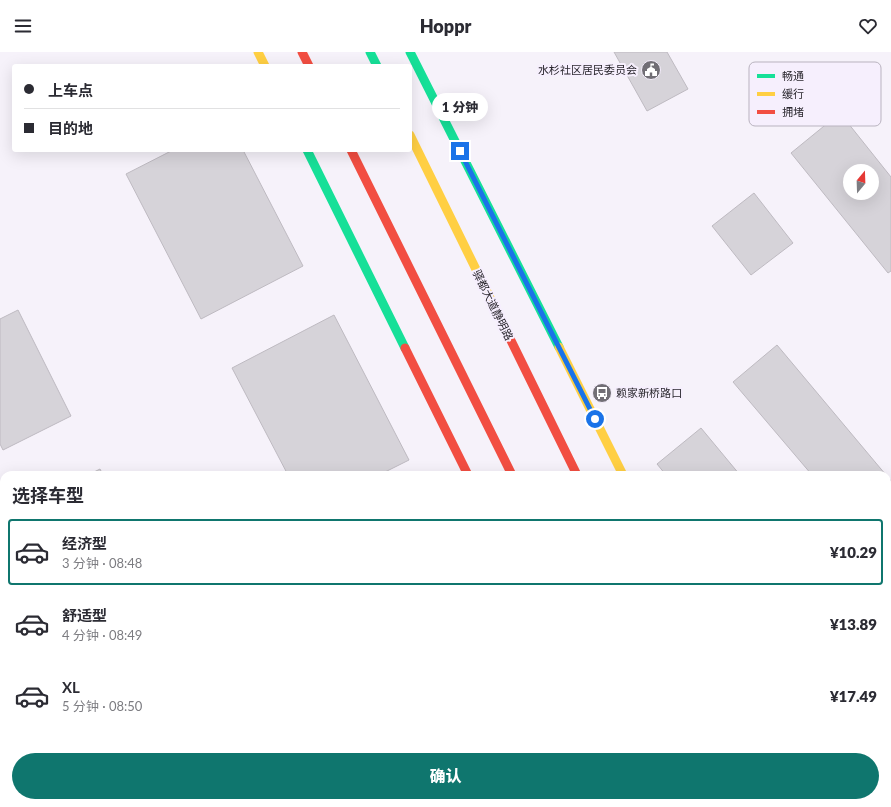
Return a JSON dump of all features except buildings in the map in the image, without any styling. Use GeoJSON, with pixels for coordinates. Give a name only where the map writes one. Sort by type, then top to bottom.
{"type":"FeatureCollection","features":[{"type":"Feature","properties":{"kind":"street"},"geometry":{"type":"LineString","coordinates":[[258,52],[264,64]]}},
{"type":"Feature","properties":{"kind":"street"},"geometry":{"type":"LineString","coordinates":[[302,52],[308,64]]}},
{"type":"Feature","properties":{"kind":"street"},"geometry":{"type":"LineString","coordinates":[[370,52],[376,64]]}},
{"type":"Feature","properties":{"kind":"street"},"geometry":{"type":"LineString","coordinates":[[410,52],[621,471]]}},
{"type":"Feature","properties":{"kind":"street","name":"驿都大道静明路"},"geometry":{"type":"LineString","coordinates":[[412,139],[575,471]]}},
{"type":"Feature","properties":{"kind":"street"},"geometry":{"type":"LineString","coordinates":[[308,152],[466,471]]}},
{"type":"Feature","properties":{"kind":"street"},"geometry":{"type":"LineString","coordinates":[[352,152],[510,471]]}},
{"type":"Feature","properties":{"kind":"traffic: fast"},"geometry":{"type":"LineString","coordinates":[[370,52],[376,64]]}},
{"type":"Feature","properties":{"kind":"traffic: fast"},"geometry":{"type":"LineString","coordinates":[[410,52],[559,347]]}},
{"type":"Feature","properties":{"kind":"traffic: fast"},"geometry":{"type":"LineString","coordinates":[[308,152],[405,348]]}},
{"type":"Feature","properties":{"kind":"traffic: slow"},"geometry":{"type":"LineString","coordinates":[[258,52],[264,64]]}},
{"type":"Feature","properties":{"kind":"traffic: slow"},"geometry":{"type":"LineString","coordinates":[[412,139],[493,304]]}},
{"type":"Feature","properties":{"kind":"traffic: slow"},"geometry":{"type":"LineString","coordinates":[[559,347],[621,471]]}},
{"type":"Feature","properties":{"kind":"traffic: jam"},"geometry":{"type":"LineString","coordinates":[[302,52],[308,64]]}},
{"type":"Feature","properties":{"kind":"traffic: jam"},"geometry":{"type":"LineString","coordinates":[[352,152],[510,471]]}},
{"type":"Feature","properties":{"kind":"traffic: jam"},"geometry":{"type":"LineString","coordinates":[[493,304],[575,471]]}},
{"type":"Feature","properties":{"kind":"traffic: jam"},"geometry":{"type":"LineString","coordinates":[[405,348],[466,471]]}},
{"type":"Feature","properties":{"kind":"place","name":"水杉社区居民委员会"},"geometry":{"type":"Point","coordinates":[651,70]}},
{"type":"Feature","properties":{"kind":"place","name":"赖家新桥路口"},"geometry":{"type":"Point","coordinates":[602,393]}},
{"type":"Feature","properties":{"kind":"route"},"geometry":{"type":"LineString","coordinates":[[460,151],[595,419]]}}]}
